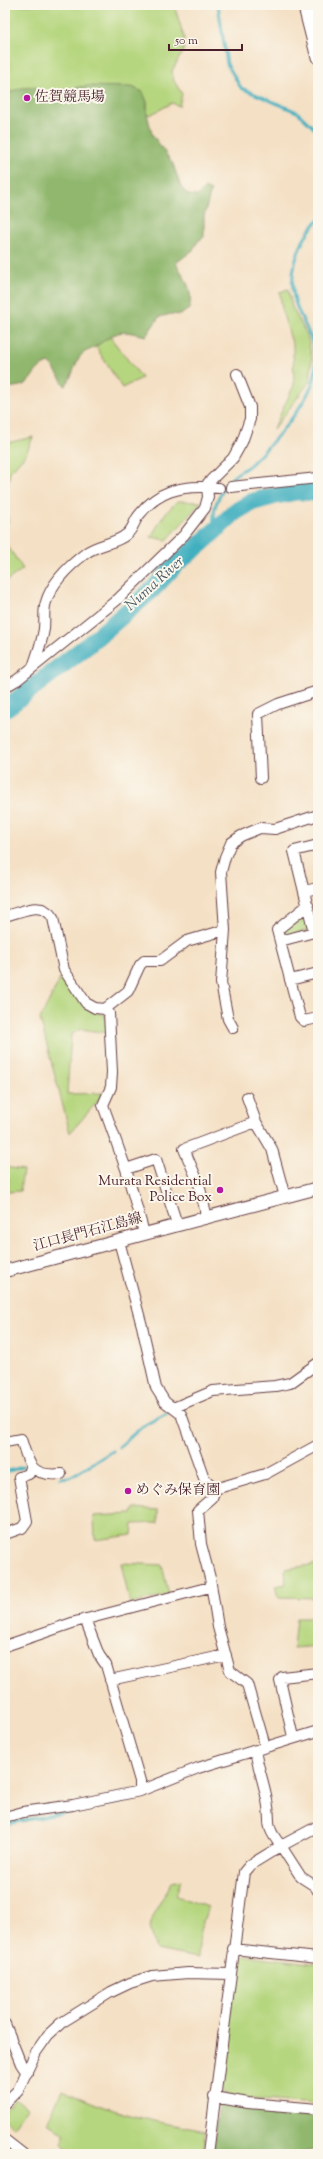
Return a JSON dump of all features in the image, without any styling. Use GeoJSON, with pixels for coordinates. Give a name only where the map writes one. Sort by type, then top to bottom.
{"type":"FeatureCollection","features":[{"type":"Feature","properties":{"kind":"highway"},"geometry":{"type":"LineString","coordinates":[[305,5],[318,56]]}},
{"type":"Feature","properties":{"kind":"main road","name":"江口長門石江島線"},"geometry":{"type":"LineString","coordinates":[[5,1271],[177,1224],[207,1218],[318,1188]]}},
{"type":"Feature","properties":{"kind":"street"},"geometry":{"type":"LineString","coordinates":[[5,687],[33,667],[117,600],[184,535],[205,508],[208,497],[208,482],[233,458],[242,442],[250,419],[250,407],[237,374]]}},
{"type":"Feature","properties":{"kind":"street"},"geometry":{"type":"LineString","coordinates":[[232,487],[318,478]]}},
{"type":"Feature","properties":{"kind":"street"},"geometry":{"type":"LineString","coordinates":[[33,667],[44,630],[45,603],[54,586],[65,572],[87,552],[120,539],[128,534],[134,526],[138,515],[152,501],[176,489],[187,486],[219,488]]}},
{"type":"Feature","properties":{"kind":"street"},"geometry":{"type":"LineString","coordinates":[[261,778],[258,714],[278,704],[318,691]]}},
{"type":"Feature","properties":{"kind":"street"},"geometry":{"type":"LineString","coordinates":[[233,1028],[228,1019],[221,983],[225,930],[221,872],[225,857],[231,843],[241,836],[260,828],[275,829],[318,815]]}},
{"type":"Feature","properties":{"kind":"street"},"geometry":{"type":"LineString","coordinates":[[280,941],[316,932],[294,851],[318,845]]}},
{"type":"Feature","properties":{"kind":"street"},"geometry":{"type":"LineString","coordinates":[[304,891],[318,888]]}},
{"type":"Feature","properties":{"kind":"street"},"geometry":{"type":"LineString","coordinates":[[308,905],[277,930],[300,1017],[304,1020],[318,1018]]}},
{"type":"Feature","properties":{"kind":"street"},"geometry":{"type":"LineString","coordinates":[[5,916],[37,907],[50,913],[53,918],[64,970],[86,1003],[95,1008],[106,1009],[128,991],[140,965],[144,961],[160,961],[187,941],[225,930]]}},
{"type":"Feature","properties":{"kind":"street"},"geometry":{"type":"LineString","coordinates":[[290,980],[318,973]]}},
{"type":"Feature","properties":{"kind":"street"},"geometry":{"type":"LineString","coordinates":[[106,1009],[109,1014],[112,1072],[111,1087],[103,1105],[126,1169],[144,1234]]}},
{"type":"Feature","properties":{"kind":"street"},"geometry":{"type":"LineString","coordinates":[[247,1097],[256,1122],[272,1149],[286,1197]]}},
{"type":"Feature","properties":{"kind":"street"},"geometry":{"type":"LineString","coordinates":[[207,1218],[199,1184],[184,1149],[256,1122]]}},
{"type":"Feature","properties":{"kind":"street"},"geometry":{"type":"LineString","coordinates":[[126,1169],[156,1159],[177,1224]]}},
{"type":"Feature","properties":{"kind":"street"},"geometry":{"type":"LineString","coordinates":[[119,1241],[159,1396],[181,1414],[185,1421],[204,1478],[215,1489]]}},
{"type":"Feature","properties":{"kind":"street"},"geometry":{"type":"LineString","coordinates":[[173,1408],[213,1391],[275,1386],[290,1383],[318,1363]]}},
{"type":"Feature","properties":{"kind":"street"},"geometry":{"type":"LineString","coordinates":[[5,1442],[21,1439],[31,1467],[29,1474],[19,1477],[27,1521],[22,1528],[5,1534]]}},
{"type":"Feature","properties":{"kind":"street"},"geometry":{"type":"LineString","coordinates":[[215,1489],[265,1474],[318,1445]]}},
{"type":"Feature","properties":{"kind":"street"},"geometry":{"type":"LineString","coordinates":[[31,1467],[44,1475],[61,1474]]}},
{"type":"Feature","properties":{"kind":"street"},"geometry":{"type":"LineString","coordinates":[[215,1489],[212,1498],[198,1510],[201,1544],[210,1578],[210,1587],[230,1671],[247,1684],[266,1746]]}},
{"type":"Feature","properties":{"kind":"street"},"geometry":{"type":"LineString","coordinates":[[5,1646],[85,1619],[210,1587]]}},
{"type":"Feature","properties":{"kind":"street"},"geometry":{"type":"LineString","coordinates":[[85,1619],[99,1655],[106,1665],[140,1781],[140,1791]]}},
{"type":"Feature","properties":{"kind":"street"},"geometry":{"type":"LineString","coordinates":[[110,1680],[226,1655]]}},
{"type":"Feature","properties":{"kind":"street"},"geometry":{"type":"LineString","coordinates":[[293,1737],[280,1680],[282,1677],[318,1673]]}},
{"type":"Feature","properties":{"kind":"street"},"geometry":{"type":"LineString","coordinates":[[5,1817],[23,1812],[73,1806],[140,1791],[198,1768],[255,1751],[293,1737],[318,1731]]}},
{"type":"Feature","properties":{"kind":"street"},"geometry":{"type":"LineString","coordinates":[[255,1751],[268,1801],[269,1828],[271,1833],[301,1877],[315,1886],[318,1891]]}},
{"type":"Feature","properties":{"kind":"street"},"geometry":{"type":"LineString","coordinates":[[208,2154],[214,2097],[244,1872],[250,1866],[281,1846],[318,1826]]}},
{"type":"Feature","properties":{"kind":"street"},"geometry":{"type":"LineString","coordinates":[[233,1949],[318,1958]]}},
{"type":"Feature","properties":{"kind":"street"},"geometry":{"type":"LineString","coordinates":[[5,2103],[18,2090],[36,2052],[48,2035],[61,2023],[111,1992],[130,1983],[152,1976],[188,1973],[230,1974]]}},
{"type":"Feature","properties":{"kind":"street"},"geometry":{"type":"LineString","coordinates":[[5,2024],[21,2064],[27,2073]]}},
{"type":"Feature","properties":{"kind":"street"},"geometry":{"type":"LineString","coordinates":[[214,2097],[235,2102],[318,2109]]}},
{"type":"Feature","properties":{"kind":"street"},"geometry":{"type":"LineString","coordinates":[[5,2140],[23,2154]]}},
{"type":"Feature","properties":{"kind":"green space","name":"佐賀競馬場"},"geometry":{"type":"Polygon","coordinates":[[[5,5],[174,5],[184,37],[183,51],[172,71],[174,81],[182,94],[179,106],[172,103],[150,115],[147,114],[147,102],[5,161],[5,5]]]}},
{"type":"Feature","properties":{"kind":"green space"},"geometry":{"type":"Polygon","coordinates":[[[85,86],[132,87],[143,92],[147,102],[147,114],[152,134],[173,164],[181,187],[188,195],[197,196],[205,188],[211,191],[204,216],[204,237],[198,241],[193,250],[176,263],[188,285],[190,296],[189,309],[180,315],[171,314],[159,317],[146,336],[123,332],[119,333],[84,352],[65,386],[52,365],[48,363],[41,366],[31,379],[22,385],[5,387],[5,94],[21,88],[35,87],[44,100],[62,90],[85,86]]]}},
{"type":"Feature","properties":{"kind":"green space"},"geometry":{"type":"Polygon","coordinates":[[[288,289],[292,307],[307,335],[312,358],[310,381],[273,430],[294,385],[293,346],[282,311],[280,292],[288,289]]]}},
{"type":"Feature","properties":{"kind":"green space"},"geometry":{"type":"Polygon","coordinates":[[[110,337],[142,378],[122,388],[96,347],[101,341],[110,337]]]}},
{"type":"Feature","properties":{"kind":"green space"},"geometry":{"type":"Polygon","coordinates":[[[33,437],[26,454],[10,472],[6,494],[8,523],[5,525],[5,447],[7,443],[33,437]]]}},
{"type":"Feature","properties":{"kind":"green space"},"geometry":{"type":"Polygon","coordinates":[[[177,501],[201,502],[167,540],[151,537],[164,515],[177,501]]]}},
{"type":"Feature","properties":{"kind":"green space"},"geometry":{"type":"Polygon","coordinates":[[[5,542],[23,569],[5,582],[5,542]]]}},
{"type":"Feature","properties":{"kind":"green space"},"geometry":{"type":"Polygon","coordinates":[[[303,913],[307,914],[308,930],[284,937],[281,930],[303,913]]]}},
{"type":"Feature","properties":{"kind":"green space"},"geometry":{"type":"Polygon","coordinates":[[[62,975],[86,1009],[105,1015],[107,1033],[81,1029],[71,1035],[67,1094],[105,1093],[70,1133],[40,1019],[62,975]]]}},
{"type":"Feature","properties":{"kind":"green space"},"geometry":{"type":"Polygon","coordinates":[[[5,1167],[23,1170],[20,1191],[8,1192],[9,1178],[5,1177],[5,1167]]]}},
{"type":"Feature","properties":{"kind":"green space"},"geometry":{"type":"Polygon","coordinates":[[[134,1508],[158,1510],[158,1523],[133,1524],[132,1535],[95,1540],[94,1516],[132,1514],[134,1508]]]}},
{"type":"Feature","properties":{"kind":"green space"},"geometry":{"type":"Polygon","coordinates":[[[121,1563],[162,1565],[169,1595],[130,1604],[121,1563]]]}},
{"type":"Feature","properties":{"kind":"green space"},"geometry":{"type":"Polygon","coordinates":[[[318,1564],[318,1598],[278,1597],[275,1586],[286,1584],[285,1569],[318,1564]]]}},
{"type":"Feature","properties":{"kind":"green space"},"geometry":{"type":"Polygon","coordinates":[[[313,1605],[318,1605],[318,1646],[293,1648],[296,1618],[312,1618],[313,1605]]]}},
{"type":"Feature","properties":{"kind":"green space"},"geometry":{"type":"Polygon","coordinates":[[[181,1880],[176,1896],[208,1907],[200,1930],[198,1958],[156,1950],[150,1927],[154,1913],[172,1882],[181,1880]]]}},
{"type":"Feature","properties":{"kind":"green space"},"geometry":{"type":"Polygon","coordinates":[[[244,1955],[318,1964],[318,2104],[248,2099],[226,2095],[220,2087],[237,1962],[244,1955]]]}},
{"type":"Feature","properties":{"kind":"green space"},"geometry":{"type":"Polygon","coordinates":[[[63,2089],[97,2104],[133,2116],[206,2131],[204,2150],[182,2149],[181,2154],[86,2154],[66,2149],[62,2142],[66,2133],[47,2123],[63,2089]]]}},
{"type":"Feature","properties":{"kind":"green space"},"geometry":{"type":"Polygon","coordinates":[[[16,2099],[27,2108],[13,2127],[5,2120],[5,2110],[16,2099]]]}},
{"type":"Feature","properties":{"kind":"green space"},"geometry":{"type":"Polygon","coordinates":[[[219,2104],[318,2113],[318,2149],[297,2154],[213,2154],[219,2104]]]}},
{"type":"Feature","properties":{"kind":"waterway"},"geometry":{"type":"LineString","coordinates":[[218,5],[227,64],[241,88],[297,112],[318,132]]}},
{"type":"Feature","properties":{"kind":"waterway"},"geometry":{"type":"LineString","coordinates":[[213,531],[215,507],[219,497],[234,476],[249,466],[287,424],[304,401],[314,379],[316,369],[315,351],[294,298],[293,274],[295,262],[304,239],[318,220]]}},
{"type":"Feature","properties":{"kind":"waterway","name":"Numa River"},"geometry":{"type":"LineString","coordinates":[[5,709],[88,645],[152,590],[176,564],[203,542],[235,512],[252,502],[274,496],[299,491],[318,493]]}},
{"type":"Feature","properties":{"kind":"waterway"},"geometry":{"type":"LineString","coordinates":[[119,1447],[143,1426],[169,1412]]}},
{"type":"Feature","properties":{"kind":"waterway"},"geometry":{"type":"LineString","coordinates":[[60,1478],[70,1477],[113,1451]]}},
{"type":"Feature","properties":{"kind":"waterway"},"geometry":{"type":"LineString","coordinates":[[5,1472],[23,1467]]}},
{"type":"Feature","properties":{"kind":"waterway"},"geometry":{"type":"LineString","coordinates":[[5,1824],[121,1802],[135,1797]]}},
{"type":"Feature","properties":{"kind":"waterway"},"geometry":{"type":"LineString","coordinates":[[5,2056],[10,2054]]}},
{"type":"Feature","properties":{"kind":"place","name":"佐賀競馬場"},"geometry":{"type":"Point","coordinates":[27,98]}},
{"type":"Feature","properties":{"kind":"place","name":"Murata Residential Police Box"},"geometry":{"type":"Point","coordinates":[220,1190]}},
{"type":"Feature","properties":{"kind":"place","name":"めぐみ保育園"},"geometry":{"type":"Point","coordinates":[128,1491]}}]}
